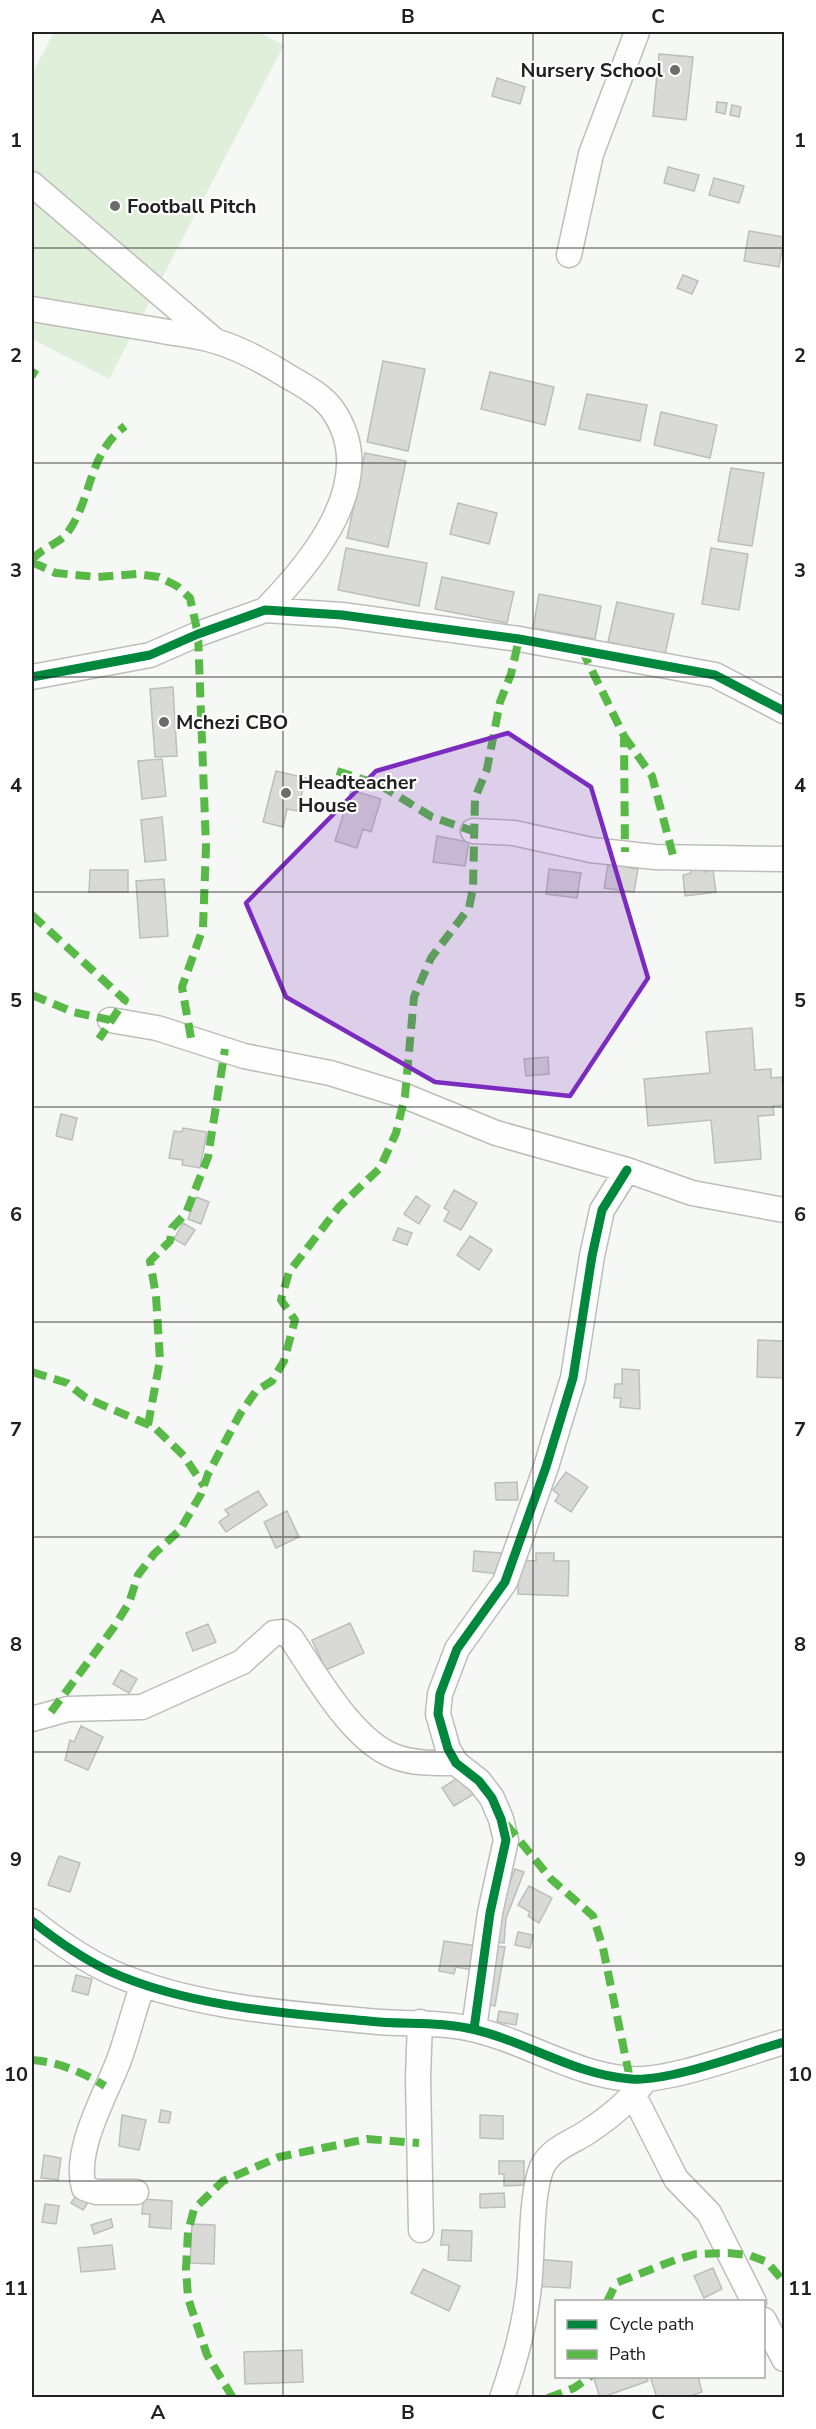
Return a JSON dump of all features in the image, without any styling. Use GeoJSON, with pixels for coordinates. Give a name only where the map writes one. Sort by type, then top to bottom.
{"type":"FeatureCollection","features":[{"type":"Feature","properties":{"kind":"street"},"geometry":{"type":"LineString","coordinates":[[569,255],[591,154],[638,32]]}},
{"type":"Feature","properties":{"kind":"street"},"geometry":{"type":"LineString","coordinates":[[32,184],[215,340]]}},
{"type":"Feature","properties":{"kind":"street"},"geometry":{"type":"LineString","coordinates":[[32,309],[215,340],[262,361],[301,383],[331,408],[344,436],[349,466],[343,501],[324,540],[300,574],[265,610]]}},
{"type":"Feature","properties":{"kind":"street"},"geometry":{"type":"LineString","coordinates":[[32,677],[150,655],[198,634],[265,610],[342,615],[519,639],[715,675],[784,711]]}},
{"type":"Feature","properties":{"kind":"street"},"geometry":{"type":"LineString","coordinates":[[473,831],[514,833],[591,850],[664,858],[754,856],[784,859]]}},
{"type":"Feature","properties":{"kind":"street"},"geometry":{"type":"LineString","coordinates":[[110,1020],[157,1028],[244,1056],[330,1073],[405,1096],[496,1133],[627,1170],[692,1193],[784,1210]]}},
{"type":"Feature","properties":{"kind":"street"},"geometry":{"type":"LineString","coordinates":[[474,2029],[490,1913],[506,1840],[501,1819],[492,1798],[479,1781],[456,1763],[441,1729],[438,1714],[440,1694],[457,1649],[505,1582],[546,1467],[573,1378],[592,1256],[602,1210],[627,1170]]}},
{"type":"Feature","properties":{"kind":"street"},"geometry":{"type":"LineString","coordinates":[[32,1719],[68,1709],[142,1707],[242,1662],[274,1633],[284,1632],[291,1638],[342,1711],[371,1743],[404,1759],[421,1763],[456,1763]]}},
{"type":"Feature","properties":{"kind":"street"},"geometry":{"type":"LineString","coordinates":[[32,1921],[54,1938],[110,1971],[142,1984],[244,2007],[371,2022],[420,2022],[474,2029],[509,2039],[574,2066],[630,2079],[640,2087],[676,2179],[709,2213],[753,2300]]}},
{"type":"Feature","properties":{"kind":"street"},"geometry":{"type":"LineString","coordinates":[[136,2192],[96,2192],[84,2187],[81,2177],[91,2124],[118,2061],[142,1984]]}},
{"type":"Feature","properties":{"kind":"street"},"geometry":{"type":"LineString","coordinates":[[420,2022],[418,2077],[421,2230]]}},
{"type":"Feature","properties":{"kind":"street"},"geometry":{"type":"LineString","coordinates":[[502,2397],[523,2329],[529,2288],[537,2187],[543,2166],[560,2147],[588,2132],[640,2087],[784,2042]]}},
{"type":"Feature","properties":{"kind":"street"},"geometry":{"type":"LineString","coordinates":[[765,2322],[784,2359]]}},
{"type":"Feature","properties":{"kind":"highlighted area"},"geometry":{"type":"Polygon","coordinates":[[[508,733],[591,787],[648,978],[570,1096],[435,1082],[286,997],[246,903],[376,771],[508,733]]]}},
{"type":"Feature","properties":{"kind":"green space","name":"Football Pitch"},"geometry":{"type":"Polygon","coordinates":[[[54,32],[258,32],[284,45],[109,379],[32,339],[32,74],[54,32]]]}},
{"type":"Feature","properties":{"kind":"building"},"geometry":{"type":"Polygon","coordinates":[[[659,54],[693,57],[686,120],[653,116],[659,54]]]}},
{"type":"Feature","properties":{"kind":"building"},"geometry":{"type":"Polygon","coordinates":[[[497,78],[525,87],[520,104],[492,96],[497,78]]]}},
{"type":"Feature","properties":{"kind":"building"},"geometry":{"type":"Polygon","coordinates":[[[717,102],[727,103],[725,114],[716,112],[717,102]]]}},
{"type":"Feature","properties":{"kind":"building"},"geometry":{"type":"Polygon","coordinates":[[[732,105],[741,107],[739,117],[730,115],[732,105]]]}},
{"type":"Feature","properties":{"kind":"building"},"geometry":{"type":"Polygon","coordinates":[[[668,167],[699,175],[694,191],[664,183],[668,167]]]}},
{"type":"Feature","properties":{"kind":"building"},"geometry":{"type":"Polygon","coordinates":[[[714,178],[744,186],[739,203],[709,195],[714,178]]]}},
{"type":"Feature","properties":{"kind":"building"},"geometry":{"type":"Polygon","coordinates":[[[749,231],[784,237],[779,267],[744,261],[749,231]]]}},
{"type":"Feature","properties":{"kind":"building"},"geometry":{"type":"Polygon","coordinates":[[[683,275],[698,281],[692,294],[677,288],[683,275]]]}},
{"type":"Feature","properties":{"kind":"building"},"geometry":{"type":"Polygon","coordinates":[[[383,361],[425,369],[408,451],[367,442],[383,361]]]}},
{"type":"Feature","properties":{"kind":"building"},"geometry":{"type":"Polygon","coordinates":[[[490,372],[554,387],[545,425],[481,409],[490,372]]]}},
{"type":"Feature","properties":{"kind":"building"},"geometry":{"type":"Polygon","coordinates":[[[587,394],[647,405],[640,441],[579,429],[587,394]]]}},
{"type":"Feature","properties":{"kind":"building"},"geometry":{"type":"Polygon","coordinates":[[[661,412],[717,425],[710,458],[654,445],[661,412]]]}},
{"type":"Feature","properties":{"kind":"building"},"geometry":{"type":"Polygon","coordinates":[[[365,453],[406,461],[388,547],[347,538],[365,453]]]}},
{"type":"Feature","properties":{"kind":"building"},"geometry":{"type":"Polygon","coordinates":[[[731,468],[764,473],[752,546],[718,541],[731,468]]]}},
{"type":"Feature","properties":{"kind":"building"},"geometry":{"type":"Polygon","coordinates":[[[458,503],[497,513],[489,544],[450,534],[458,503]]]}},
{"type":"Feature","properties":{"kind":"building"},"geometry":{"type":"Polygon","coordinates":[[[346,548],[427,563],[419,606],[338,590],[346,548]]]}},
{"type":"Feature","properties":{"kind":"building"},"geometry":{"type":"Polygon","coordinates":[[[711,548],[748,554],[739,610],[702,604],[711,548]]]}},
{"type":"Feature","properties":{"kind":"building"},"geometry":{"type":"Polygon","coordinates":[[[442,577],[514,592],[507,623],[435,609],[442,577]]]}},
{"type":"Feature","properties":{"kind":"building"},"geometry":{"type":"Polygon","coordinates":[[[539,594],[601,606],[595,639],[533,628],[539,594]]]}},
{"type":"Feature","properties":{"kind":"building"},"geometry":{"type":"Polygon","coordinates":[[[617,602],[674,614],[665,654],[608,642],[617,602]]]}},
{"type":"Feature","properties":{"kind":"building","name":"Mchezi CBO"},"geometry":{"type":"Polygon","coordinates":[[[173,687],[177,756],[155,757],[150,689],[173,687]]]}},
{"type":"Feature","properties":{"kind":"building"},"geometry":{"type":"Polygon","coordinates":[[[162,759],[166,796],[142,799],[138,761],[162,759]]]}},
{"type":"Feature","properties":{"kind":"building","name":"Headteacher House"},"geometry":{"type":"Polygon","coordinates":[[[276,771],[306,778],[297,811],[287,809],[283,827],[263,822],[276,771]]]}},
{"type":"Feature","properties":{"kind":"building"},"geometry":{"type":"Polygon","coordinates":[[[351,790],[381,799],[371,832],[363,829],[357,848],[335,841],[351,790]]]}},
{"type":"Feature","properties":{"kind":"building"},"geometry":{"type":"Polygon","coordinates":[[[162,817],[166,860],[145,862],[141,820],[162,817]]]}},
{"type":"Feature","properties":{"kind":"building"},"geometry":{"type":"Polygon","coordinates":[[[437,836],[469,842],[465,866],[433,862],[437,836]]]}},
{"type":"Feature","properties":{"kind":"building"},"geometry":{"type":"Polygon","coordinates":[[[616,859],[631,862],[630,868],[638,869],[634,892],[604,888],[608,865],[616,866],[616,859]]]}},
{"type":"Feature","properties":{"kind":"building"},"geometry":{"type":"Polygon","coordinates":[[[703,865],[704,872],[713,870],[716,892],[685,896],[683,875],[691,873],[690,867],[703,865]]]}},
{"type":"Feature","properties":{"kind":"building"},"geometry":{"type":"Polygon","coordinates":[[[549,869],[581,873],[577,898],[546,894],[549,869]]]}},
{"type":"Feature","properties":{"kind":"building"},"geometry":{"type":"Polygon","coordinates":[[[90,870],[128,870],[128,892],[89,892],[90,870]]]}},
{"type":"Feature","properties":{"kind":"building"},"geometry":{"type":"Polygon","coordinates":[[[164,879],[168,936],[140,938],[136,881],[164,879]]]}},
{"type":"Feature","properties":{"kind":"building"},"geometry":{"type":"Polygon","coordinates":[[[752,1028],[755,1070],[771,1069],[771,1078],[782,1077],[784,1105],[773,1106],[774,1115],[758,1116],[761,1159],[715,1163],[711,1120],[648,1126],[644,1079],[710,1073],[706,1032],[752,1028]]]}},
{"type":"Feature","properties":{"kind":"building"},"geometry":{"type":"Polygon","coordinates":[[[548,1057],[549,1074],[526,1076],[524,1059],[548,1057]]]}},
{"type":"Feature","properties":{"kind":"building"},"geometry":{"type":"Polygon","coordinates":[[[61,1114],[77,1118],[72,1140],[56,1136],[61,1114]]]}},
{"type":"Feature","properties":{"kind":"building"},"geometry":{"type":"Polygon","coordinates":[[[183,1128],[207,1132],[200,1168],[182,1165],[183,1160],[169,1158],[174,1131],[182,1132],[183,1128]]]}},
{"type":"Feature","properties":{"kind":"building"},"geometry":{"type":"Polygon","coordinates":[[[454,1190],[477,1203],[461,1230],[444,1221],[449,1211],[444,1208],[454,1190]]]}},
{"type":"Feature","properties":{"kind":"building"},"geometry":{"type":"Polygon","coordinates":[[[416,1196],[430,1206],[419,1224],[404,1214],[416,1196]]]}},
{"type":"Feature","properties":{"kind":"building"},"geometry":{"type":"Polygon","coordinates":[[[196,1197],[209,1202],[201,1224],[188,1219],[196,1197]]]}},
{"type":"Feature","properties":{"kind":"building"},"geometry":{"type":"Polygon","coordinates":[[[183,1223],[195,1230],[185,1245],[174,1239],[183,1223]]]}},
{"type":"Feature","properties":{"kind":"building"},"geometry":{"type":"Polygon","coordinates":[[[398,1228],[412,1233],[407,1245],[393,1240],[398,1228]]]}},
{"type":"Feature","properties":{"kind":"building"},"geometry":{"type":"Polygon","coordinates":[[[470,1236],[492,1250],[479,1270],[457,1255],[470,1236]]]}},
{"type":"Feature","properties":{"kind":"building"},"geometry":{"type":"Polygon","coordinates":[[[758,1340],[784,1341],[784,1378],[757,1377],[758,1340]]]}},
{"type":"Feature","properties":{"kind":"building"},"geometry":{"type":"Polygon","coordinates":[[[622,1369],[639,1370],[640,1409],[620,1407],[621,1398],[614,1398],[615,1384],[622,1384],[622,1369]]]}},
{"type":"Feature","properties":{"kind":"building"},"geometry":{"type":"Polygon","coordinates":[[[566,1472],[588,1487],[571,1512],[555,1501],[559,1495],[553,1490],[566,1472]]]}},
{"type":"Feature","properties":{"kind":"building"},"geometry":{"type":"Polygon","coordinates":[[[517,1482],[518,1500],[496,1500],[495,1483],[517,1482]]]}},
{"type":"Feature","properties":{"kind":"building"},"geometry":{"type":"Polygon","coordinates":[[[258,1491],[267,1505],[226,1532],[219,1522],[229,1515],[225,1510],[258,1491]]]}},
{"type":"Feature","properties":{"kind":"building"},"geometry":{"type":"Polygon","coordinates":[[[287,1511],[299,1537],[276,1548],[264,1522],[287,1511]]]}},
{"type":"Feature","properties":{"kind":"building"},"geometry":{"type":"Polygon","coordinates":[[[474,1551],[501,1553],[499,1574],[473,1571],[474,1551]]]}},
{"type":"Feature","properties":{"kind":"building"},"geometry":{"type":"Polygon","coordinates":[[[536,1553],[554,1553],[554,1561],[569,1561],[568,1596],[518,1594],[519,1560],[536,1561],[536,1553]]]}},
{"type":"Feature","properties":{"kind":"building"},"geometry":{"type":"Polygon","coordinates":[[[350,1623],[364,1653],[326,1670],[312,1640],[350,1623]]]}},
{"type":"Feature","properties":{"kind":"building"},"geometry":{"type":"Polygon","coordinates":[[[208,1624],[216,1642],[193,1651],[186,1633],[208,1624]]]}},
{"type":"Feature","properties":{"kind":"building"},"geometry":{"type":"Polygon","coordinates":[[[121,1670],[137,1679],[129,1693],[113,1684],[121,1670]]]}},
{"type":"Feature","properties":{"kind":"building"},"geometry":{"type":"Polygon","coordinates":[[[81,1726],[103,1737],[88,1770],[65,1760],[70,1740],[74,1742],[81,1726]]]}},
{"type":"Feature","properties":{"kind":"building"},"geometry":{"type":"Polygon","coordinates":[[[465,1773],[477,1792],[454,1806],[442,1788],[465,1773]]]}},
{"type":"Feature","properties":{"kind":"building"},"geometry":{"type":"Polygon","coordinates":[[[59,1856],[80,1863],[70,1892],[48,1885],[59,1856]]]}},
{"type":"Feature","properties":{"kind":"building"},"geometry":{"type":"Polygon","coordinates":[[[515,1869],[524,1872],[506,1918],[504,1943],[495,1942],[497,1916],[515,1869]]]}},
{"type":"Feature","properties":{"kind":"building"},"geometry":{"type":"Polygon","coordinates":[[[529,1886],[552,1898],[539,1923],[528,1916],[530,1912],[518,1905],[529,1886]]]}},
{"type":"Feature","properties":{"kind":"building"},"geometry":{"type":"Polygon","coordinates":[[[518,1932],[533,1935],[530,1948],[515,1945],[518,1932]]]}},
{"type":"Feature","properties":{"kind":"building"},"geometry":{"type":"Polygon","coordinates":[[[444,1941],[483,1947],[479,1971],[456,1967],[454,1974],[439,1971],[444,1941]]]}},
{"type":"Feature","properties":{"kind":"building"},"geometry":{"type":"Polygon","coordinates":[[[494,1946],[505,1947],[495,2006],[484,2004],[494,1946]]]}},
{"type":"Feature","properties":{"kind":"building"},"geometry":{"type":"Polygon","coordinates":[[[76,1975],[92,1979],[88,1995],[72,1991],[76,1975]]]}},
{"type":"Feature","properties":{"kind":"building"},"geometry":{"type":"Polygon","coordinates":[[[499,2011],[518,2014],[516,2025],[497,2022],[499,2011]]]}},
{"type":"Feature","properties":{"kind":"building"},"geometry":{"type":"Polygon","coordinates":[[[161,2110],[171,2112],[169,2123],[159,2122],[161,2110]]]}},
{"type":"Feature","properties":{"kind":"building"},"geometry":{"type":"Polygon","coordinates":[[[122,2115],[146,2120],[139,2150],[119,2146],[122,2115]]]}},
{"type":"Feature","properties":{"kind":"building"},"geometry":{"type":"Polygon","coordinates":[[[480,2115],[503,2116],[503,2139],[480,2138],[480,2115]]]}},
{"type":"Feature","properties":{"kind":"building"},"geometry":{"type":"Polygon","coordinates":[[[44,2155],[61,2158],[58,2180],[41,2178],[44,2155]]]}},
{"type":"Feature","properties":{"kind":"building"},"geometry":{"type":"Polygon","coordinates":[[[499,2161],[524,2161],[524,2185],[504,2186],[504,2174],[499,2174],[499,2161]]]}},
{"type":"Feature","properties":{"kind":"building"},"geometry":{"type":"Polygon","coordinates":[[[504,2193],[505,2207],[480,2208],[480,2194],[504,2193]]]}},
{"type":"Feature","properties":{"kind":"building"},"geometry":{"type":"Polygon","coordinates":[[[77,2194],[89,2201],[83,2210],[71,2203],[77,2194]]]}},
{"type":"Feature","properties":{"kind":"building"},"geometry":{"type":"Polygon","coordinates":[[[143,2199],[172,2201],[171,2229],[149,2227],[150,2214],[142,2214],[143,2199]]]}},
{"type":"Feature","properties":{"kind":"building"},"geometry":{"type":"Polygon","coordinates":[[[45,2204],[59,2206],[56,2224],[42,2222],[45,2204]]]}},
{"type":"Feature","properties":{"kind":"building"},"geometry":{"type":"Polygon","coordinates":[[[111,2219],[113,2227],[94,2234],[91,2225],[111,2219]]]}},
{"type":"Feature","properties":{"kind":"building"},"geometry":{"type":"Polygon","coordinates":[[[192,2224],[215,2225],[214,2264],[190,2263],[192,2224]]]}},
{"type":"Feature","properties":{"kind":"building"},"geometry":{"type":"Polygon","coordinates":[[[442,2230],[472,2231],[471,2261],[448,2260],[449,2245],[441,2245],[442,2230]]]}},
{"type":"Feature","properties":{"kind":"building"},"geometry":{"type":"Polygon","coordinates":[[[112,2245],[115,2269],[81,2272],[78,2248],[112,2245]]]}},
{"type":"Feature","properties":{"kind":"building"},"geometry":{"type":"Polygon","coordinates":[[[535,2259],[572,2262],[570,2288],[533,2286],[535,2259]]]}},
{"type":"Feature","properties":{"kind":"building"},"geometry":{"type":"Polygon","coordinates":[[[713,2268],[722,2289],[704,2298],[694,2276],[713,2268]]]}},
{"type":"Feature","properties":{"kind":"building"},"geometry":{"type":"Polygon","coordinates":[[[423,2269],[460,2286],[449,2311],[411,2293],[423,2269]]]}},
{"type":"Feature","properties":{"kind":"building"},"geometry":{"type":"Polygon","coordinates":[[[302,2350],[303,2382],[245,2384],[244,2352],[302,2350]]]}},
{"type":"Feature","properties":{"kind":"building"},"geometry":{"type":"Polygon","coordinates":[[[647,2378],[648,2381],[600,2398],[594,2379],[647,2378]]]}},
{"type":"Feature","properties":{"kind":"building"},"geometry":{"type":"Polygon","coordinates":[[[651,2378],[698,2378],[702,2392],[685,2398],[657,2398],[651,2378]]]}},
{"type":"Feature","properties":{"kind":"marked path"},"geometry":{"type":"LineString","coordinates":[[32,372],[37,375]]}},
{"type":"Feature","properties":{"kind":"marked path"},"geometry":{"type":"LineString","coordinates":[[32,560],[61,539],[70,529],[83,502],[97,462],[113,437],[125,426]]}},
{"type":"Feature","properties":{"kind":"marked path"},"geometry":{"type":"LineString","coordinates":[[32,562],[56,573],[97,577],[137,574],[159,577],[177,586],[190,598],[198,634],[206,847],[203,928],[182,987],[191,1038]]}},
{"type":"Feature","properties":{"kind":"marked path"},"geometry":{"type":"LineString","coordinates":[[51,1712],[114,1627],[129,1603],[138,1575],[154,1554],[180,1530],[201,1494],[208,1474],[240,1414],[256,1391],[272,1381],[284,1361],[295,1320],[281,1300],[289,1272],[339,1207],[380,1168],[396,1133],[405,1096],[414,997],[431,958],[469,908],[473,888],[475,798],[487,769],[500,702],[511,674],[519,639]]}},
{"type":"Feature","properties":{"kind":"marked path"},"geometry":{"type":"LineString","coordinates":[[582,650],[624,736],[625,852]]}},
{"type":"Feature","properties":{"kind":"marked path"},"geometry":{"type":"LineString","coordinates":[[624,736],[652,776],[674,859]]}},
{"type":"Feature","properties":{"kind":"marked path"},"geometry":{"type":"LineString","coordinates":[[337,771],[380,785],[432,817],[473,831]]}},
{"type":"Feature","properties":{"kind":"marked path"},"geometry":{"type":"LineString","coordinates":[[32,915],[125,1000],[99,1039]]}},
{"type":"Feature","properties":{"kind":"marked path"},"geometry":{"type":"LineString","coordinates":[[32,995],[73,1012],[110,1020]]}},
{"type":"Feature","properties":{"kind":"marked path"},"geometry":{"type":"LineString","coordinates":[[148,1425],[160,1360],[156,1296],[150,1261],[170,1241],[172,1228],[186,1213],[208,1157],[225,1049]]}},
{"type":"Feature","properties":{"kind":"marked path"},"geometry":{"type":"LineString","coordinates":[[32,1372],[67,1383],[86,1398],[154,1427],[184,1456],[204,1486]]}},
{"type":"Feature","properties":{"kind":"marked path"},"geometry":{"type":"LineString","coordinates":[[506,1824],[551,1879],[593,1916],[603,1948],[630,2079]]}},
{"type":"Feature","properties":{"kind":"marked path"},"geometry":{"type":"LineString","coordinates":[[32,2060],[70,2068],[105,2086]]}},
{"type":"Feature","properties":{"kind":"marked path"},"geometry":{"type":"LineString","coordinates":[[233,2398],[207,2355],[188,2298],[186,2268],[188,2232],[194,2209],[223,2181],[279,2157],[367,2139],[419,2143]]}},
{"type":"Feature","properties":{"kind":"marked path"},"geometry":{"type":"LineString","coordinates":[[608,2300],[616,2283],[696,2254],[749,2255],[767,2262],[784,2282]]}},
{"type":"Feature","properties":{"kind":"marked path"},"geometry":{"type":"LineString","coordinates":[[548,2398],[574,2388],[588,2378]]}},
{"type":"Feature","properties":{"kind":"cycle path"},"geometry":{"type":"LineString","coordinates":[[32,677],[150,655],[198,634],[265,610],[342,615],[519,639],[715,675],[784,711]]}},
{"type":"Feature","properties":{"kind":"cycle path"},"geometry":{"type":"LineString","coordinates":[[474,2029],[490,1913],[506,1840],[501,1819],[492,1798],[479,1781],[456,1763],[448,1749],[438,1714],[440,1694],[457,1649],[505,1582],[546,1467],[573,1378],[592,1256],[602,1210],[627,1170]]}},
{"type":"Feature","properties":{"kind":"cycle path"},"geometry":{"type":"LineString","coordinates":[[32,1921],[70,1949],[101,1967],[141,1984],[173,1993],[237,2007],[270,2011],[467,2028],[508,2040],[568,2064],[610,2076],[647,2079],[686,2072],[784,2042]]}},
{"type":"Feature","properties":{"kind":"place","name":"Nursery School"},"geometry":{"type":"Point","coordinates":[675,70]}},
{"type":"Feature","properties":{"kind":"place","name":"Football Pitch"},"geometry":{"type":"Point","coordinates":[115,206]}},
{"type":"Feature","properties":{"kind":"place","name":"Mchezi CBO"},"geometry":{"type":"Point","coordinates":[164,722]}},
{"type":"Feature","properties":{"kind":"place","name":"Headteacher House"},"geometry":{"type":"Point","coordinates":[286,793]}}]}
